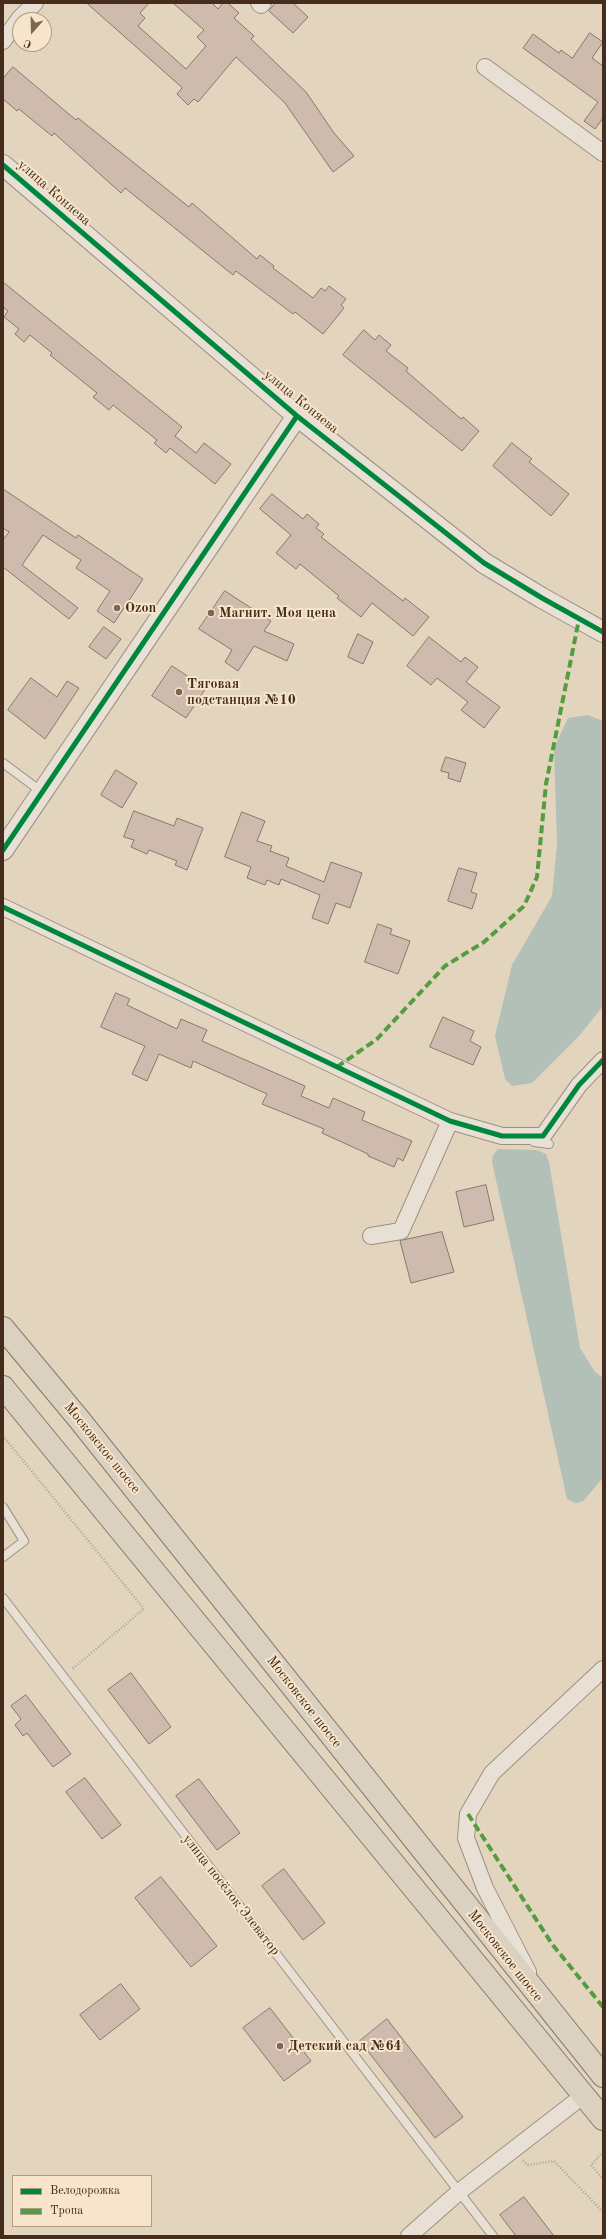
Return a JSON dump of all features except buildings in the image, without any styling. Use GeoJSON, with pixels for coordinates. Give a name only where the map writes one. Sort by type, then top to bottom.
{"type":"FeatureCollection","features":[{"type":"Feature","properties":{"kind":"highway","name":"Московское шоссе"},"geometry":{"type":"LineString","coordinates":[[3,1328],[78,1418],[547,2009],[603,2076]]}},
{"type":"Feature","properties":{"kind":"highway","name":"Московское шоссе"},"geometry":{"type":"LineString","coordinates":[[3,1387],[603,2119]]}},
{"type":"Feature","properties":{"kind":"street"},"geometry":{"type":"LineString","coordinates":[[3,41],[20,18],[35,3]]}},
{"type":"Feature","properties":{"kind":"street"},"geometry":{"type":"LineString","coordinates":[[259,3],[261,5],[262,3]]}},
{"type":"Feature","properties":{"kind":"street"},"geometry":{"type":"LineString","coordinates":[[485,67],[603,153]]}},
{"type":"Feature","properties":{"kind":"street","name":"улица Коняева"},"geometry":{"type":"LineString","coordinates":[[3,165],[297,416],[484,563],[603,632]]}},
{"type":"Feature","properties":{"kind":"street"},"geometry":{"type":"LineString","coordinates":[[3,850],[297,416]]}},
{"type":"Feature","properties":{"kind":"street"},"geometry":{"type":"LineString","coordinates":[[3,907],[450,1121],[502,1136],[543,1136],[579,1085],[603,1060]]}},
{"type":"Feature","properties":{"kind":"street"},"geometry":{"type":"LineString","coordinates":[[371,1236],[400,1231],[450,1121]]}},
{"type":"Feature","properties":{"kind":"street"},"geometry":{"type":"LineString","coordinates":[[547,2009],[485,1888],[466,1838],[468,1814],[492,1774],[603,1670]]}},
{"type":"Feature","properties":{"kind":"street"},"geometry":{"type":"LineString","coordinates":[[409,2236],[460,2191],[584,2095]]}},
{"type":"Feature","properties":{"kind":"lane"},"geometry":{"type":"LineString","coordinates":[[3,763],[42,792]]}},
{"type":"Feature","properties":{"kind":"lane"},"geometry":{"type":"LineString","coordinates":[[502,1136],[549,1144]]}},
{"type":"Feature","properties":{"kind":"lane"},"geometry":{"type":"LineString","coordinates":[[3,1507],[24,1541],[3,1557]]}},
{"type":"Feature","properties":{"kind":"lane","name":"улица посёлок Элеватор"},"geometry":{"type":"LineString","coordinates":[[3,1598],[460,2191],[493,2236]]}},
{"type":"Feature","properties":{"kind":"path"},"geometry":{"type":"LineString","coordinates":[[3,1436],[144,1609],[63,1676]]}},
{"type":"Feature","properties":{"kind":"path"},"geometry":{"type":"LineString","coordinates":[[511,2152],[528,2165],[554,2161],[603,2212]]}},
{"type":"Feature","properties":{"kind":"path"},"geometry":{"type":"LineString","coordinates":[[603,2152],[591,2165],[603,2179]]}},
{"type":"Feature","properties":{"kind":"shaded area"},"geometry":{"type":"Polygon","coordinates":[[[588,715],[603,721],[603,1006],[579,1036],[532,1083],[512,1086],[505,1079],[495,1036],[512,965],[552,896],[557,845],[554,748],[568,718],[588,715]]]}},
{"type":"Feature","properties":{"kind":"shaded area"},"geometry":{"type":"Polygon","coordinates":[[[498,1149],[537,1150],[546,1154],[549,1162],[580,1348],[595,1372],[603,1378],[603,1478],[583,1501],[576,1503],[567,1499],[492,1162],[493,1155],[498,1149]]]}},
{"type":"Feature","properties":{"kind":"marked path"},"geometry":{"type":"LineString","coordinates":[[337,1067],[377,1039],[445,966],[484,942],[524,906],[537,877],[546,784],[579,619]]}},
{"type":"Feature","properties":{"kind":"marked path"},"geometry":{"type":"LineString","coordinates":[[468,1814],[552,1944],[603,2007]]}},
{"type":"Feature","properties":{"kind":"cycle path"},"geometry":{"type":"LineString","coordinates":[[3,165],[297,416],[484,563],[603,632]]}},
{"type":"Feature","properties":{"kind":"cycle path"},"geometry":{"type":"LineString","coordinates":[[3,850],[297,416]]}},
{"type":"Feature","properties":{"kind":"cycle path"},"geometry":{"type":"LineString","coordinates":[[3,907],[450,1121],[502,1136],[543,1136],[579,1085],[603,1060]]}},
{"type":"Feature","properties":{"kind":"place","name":"Ozon"},"geometry":{"type":"Point","coordinates":[117,608]}},
{"type":"Feature","properties":{"kind":"place","name":"Магнит. Моя цена"},"geometry":{"type":"Point","coordinates":[211,613]}},
{"type":"Feature","properties":{"kind":"place","name":"Тяговая подстанция №10"},"geometry":{"type":"Point","coordinates":[179,692]}},
{"type":"Feature","properties":{"kind":"place","name":"Детский сад №64"},"geometry":{"type":"Point","coordinates":[280,2046]}}]}
